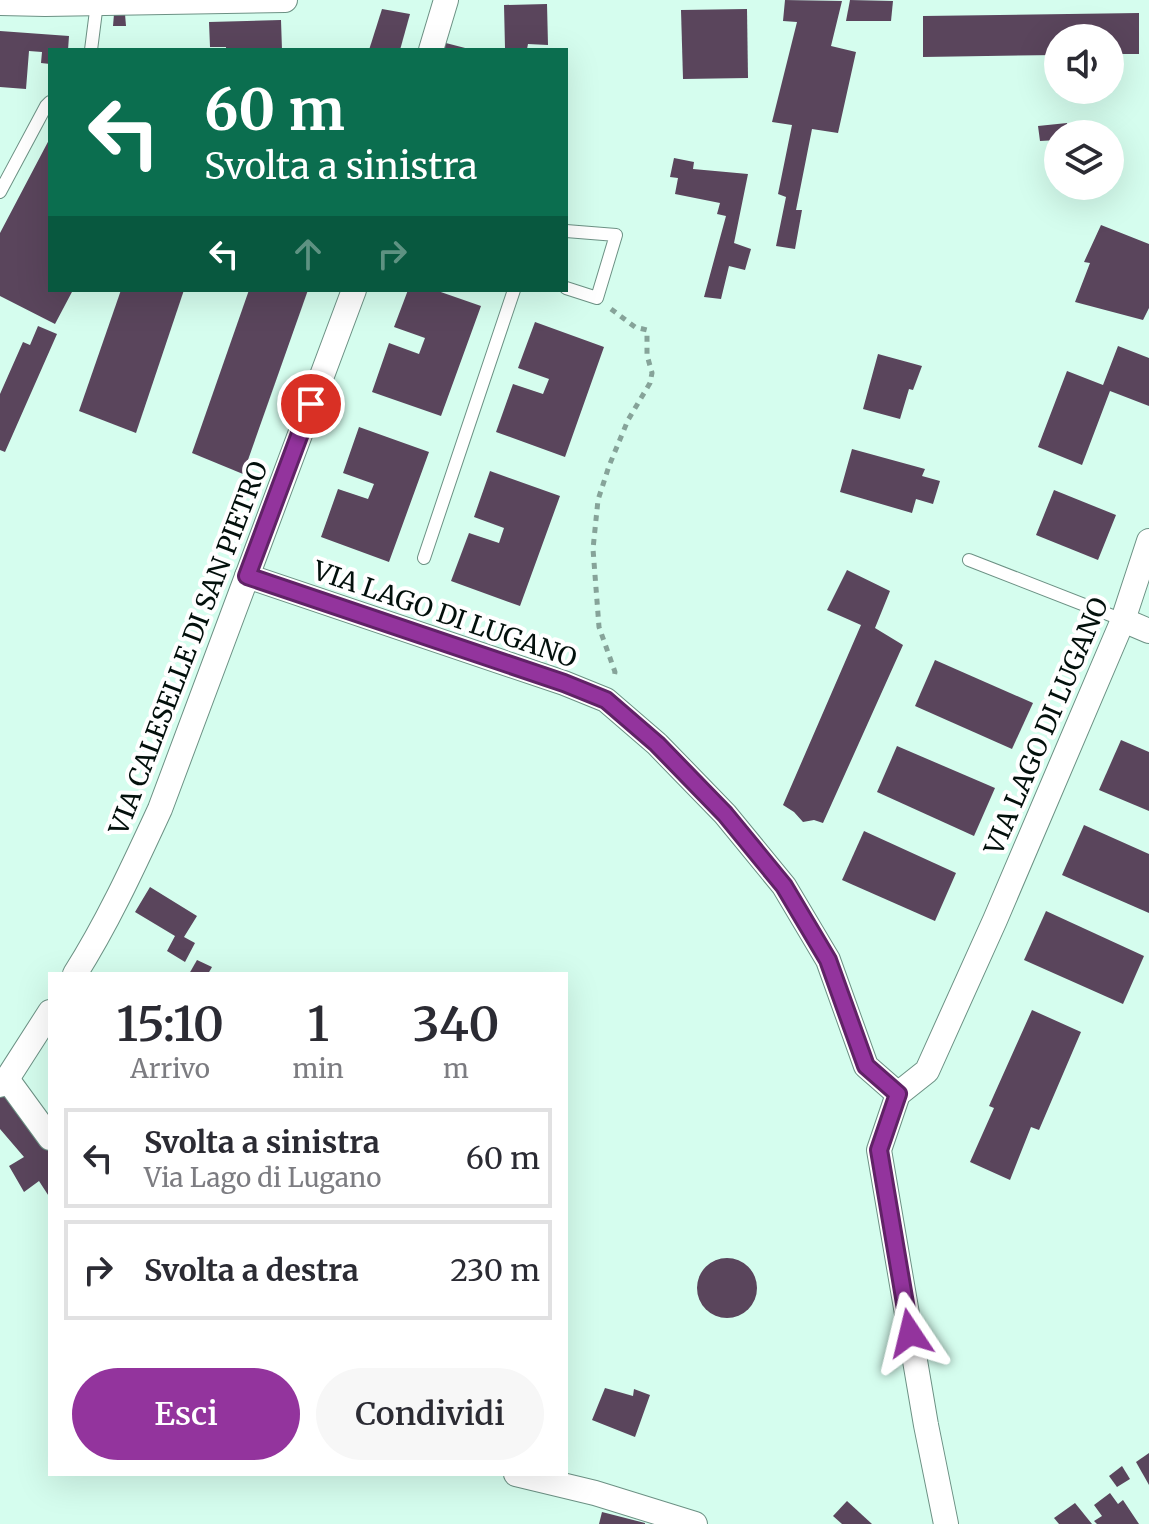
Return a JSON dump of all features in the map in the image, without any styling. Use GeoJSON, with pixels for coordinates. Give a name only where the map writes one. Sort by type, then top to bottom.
{"type":"FeatureCollection","features":[{"type":"Feature","properties":{"kind":"street"},"geometry":{"type":"LineString","coordinates":[[0,3],[285,0]]}},
{"type":"Feature","properties":{"kind":"street"},"geometry":{"type":"LineString","coordinates":[[432,48],[446,0]]}},
{"type":"Feature","properties":{"kind":"street","name":"VIA CALESELLE DI SAN PIETRO"},"geometry":{"type":"LineString","coordinates":[[76,972],[127,880],[160,809],[353,292]]}},
{"type":"Feature","properties":{"kind":"street","name":"VIA LAGO DI LUGANO"},"geometry":{"type":"LineString","coordinates":[[247,576],[606,700],[657,744],[725,814],[784,886],[828,960],[866,1066],[898,1094],[927,1071],[1123,620],[1149,541]]}},
{"type":"Feature","properties":{"kind":"street"},"geometry":{"type":"LineString","coordinates":[[1123,620],[1149,631]]}},
{"type":"Feature","properties":{"kind":"street"},"geometry":{"type":"LineString","coordinates":[[48,1015],[4,1082],[48,1136]]}},
{"type":"Feature","properties":{"kind":"street"},"geometry":{"type":"LineString","coordinates":[[898,1094],[879,1150],[946,1524]]}},
{"type":"Feature","properties":{"kind":"street"},"geometry":{"type":"LineString","coordinates":[[524,1476],[595,1493],[695,1524]]}},
{"type":"Feature","properties":{"kind":"lane"},"geometry":{"type":"LineString","coordinates":[[91,48],[97,3]]}},
{"type":"Feature","properties":{"kind":"lane"},"geometry":{"type":"LineString","coordinates":[[0,192],[48,104]]}},
{"type":"Feature","properties":{"kind":"lane"},"geometry":{"type":"LineString","coordinates":[[568,231],[616,235],[597,298],[568,289]]}},
{"type":"Feature","properties":{"kind":"lane"},"geometry":{"type":"LineString","coordinates":[[424,558],[513,292]]}},
{"type":"Feature","properties":{"kind":"lane"},"geometry":{"type":"LineString","coordinates":[[969,560],[1123,620]]}},
{"type":"Feature","properties":{"kind":"path"},"geometry":{"type":"LineString","coordinates":[[597,298],[635,327],[647,330],[647,355],[652,373],[650,383],[628,420],[598,500],[593,549],[599,627],[615,672],[606,700]]}},
{"type":"Feature","properties":{"kind":"building"},"geometry":{"type":"Polygon","coordinates":[[[785,0],[842,1],[831,46],[856,52],[838,133],[812,129],[796,210],[802,210],[795,249],[776,246],[786,197],[778,194],[792,125],[772,122],[797,22],[783,21],[785,0]]]}},
{"type":"Feature","properties":{"kind":"building"},"geometry":{"type":"Polygon","coordinates":[[[850,0],[893,1],[891,21],[846,21],[850,0]]]}},
{"type":"Feature","properties":{"kind":"building"},"geometry":{"type":"Polygon","coordinates":[[[547,4],[548,45],[505,48],[504,5],[547,4]]]}},
{"type":"Feature","properties":{"kind":"building"},"geometry":{"type":"Polygon","coordinates":[[[382,9],[410,14],[401,48],[370,48],[382,9]]]}},
{"type":"Feature","properties":{"kind":"building"},"geometry":{"type":"Polygon","coordinates":[[[747,9],[748,78],[683,79],[681,10],[747,9]]]}},
{"type":"Feature","properties":{"kind":"building"},"geometry":{"type":"Polygon","coordinates":[[[1139,13],[1139,54],[1124,54],[1124,24],[1044,24],[1044,55],[923,57],[923,16],[1139,13]]]}},
{"type":"Feature","properties":{"kind":"building"},"geometry":{"type":"Polygon","coordinates":[[[114,14],[125,14],[126,26],[113,26],[114,14]]]}},
{"type":"Feature","properties":{"kind":"building"},"geometry":{"type":"Polygon","coordinates":[[[281,20],[282,48],[210,47],[209,22],[281,20]]]}},
{"type":"Feature","properties":{"kind":"building"},"geometry":{"type":"Polygon","coordinates":[[[0,31],[69,36],[68,48],[48,48],[48,64],[41,63],[42,52],[29,51],[26,89],[0,87],[0,31]]]}},
{"type":"Feature","properties":{"kind":"building"},"geometry":{"type":"Polygon","coordinates":[[[442,42],[465,48],[440,48],[442,42]]]}},
{"type":"Feature","properties":{"kind":"building"},"geometry":{"type":"Polygon","coordinates":[[[1044,125],[1044,141],[1040,141],[1038,126],[1044,125]]]}},
{"type":"Feature","properties":{"kind":"building"},"geometry":{"type":"Polygon","coordinates":[[[48,142],[48,292],[72,292],[55,324],[0,296],[0,233],[48,142]]]}},
{"type":"Feature","properties":{"kind":"building"},"geometry":{"type":"Polygon","coordinates":[[[674,158],[694,162],[693,169],[748,174],[734,243],[751,249],[745,270],[729,266],[721,299],[704,297],[726,216],[717,214],[720,203],[675,194],[678,178],[670,177],[674,158]]]}},
{"type":"Feature","properties":{"kind":"building"},"geometry":{"type":"Polygon","coordinates":[[[1101,225],[1149,244],[1149,308],[1143,320],[1075,302],[1090,263],[1084,262],[1101,225]]]}},
{"type":"Feature","properties":{"kind":"building"},"geometry":{"type":"Polygon","coordinates":[[[120,292],[183,292],[136,433],[79,411],[120,292]]]}},
{"type":"Feature","properties":{"kind":"building"},"geometry":{"type":"Polygon","coordinates":[[[248,292],[307,292],[243,474],[192,453],[248,292]]]}},
{"type":"Feature","properties":{"kind":"building"},"geometry":{"type":"Polygon","coordinates":[[[407,292],[441,292],[481,306],[441,416],[372,392],[389,343],[419,354],[425,338],[394,327],[407,292]]]}},
{"type":"Feature","properties":{"kind":"building"},"geometry":{"type":"Polygon","coordinates":[[[535,322],[604,347],[565,457],[496,432],[513,384],[543,394],[549,379],[518,368],[535,322]]]}},
{"type":"Feature","properties":{"kind":"building"},"geometry":{"type":"Polygon","coordinates":[[[38,326],[57,334],[5,452],[0,450],[0,394],[23,342],[30,345],[38,326]]]}},
{"type":"Feature","properties":{"kind":"building"},"geometry":{"type":"Polygon","coordinates":[[[1118,346],[1149,358],[1149,406],[1110,391],[1082,465],[1038,447],[1067,371],[1103,385],[1118,346]]]}},
{"type":"Feature","properties":{"kind":"building"},"geometry":{"type":"Polygon","coordinates":[[[878,354],[922,366],[913,390],[909,389],[900,419],[863,409],[878,354]]]}},
{"type":"Feature","properties":{"kind":"building"},"geometry":{"type":"Polygon","coordinates":[[[359,427],[429,452],[389,562],[321,537],[338,489],[368,499],[374,484],[343,473],[359,427]]]}},
{"type":"Feature","properties":{"kind":"building"},"geometry":{"type":"Polygon","coordinates":[[[852,449],[925,469],[922,476],[940,481],[933,504],[916,499],[912,513],[840,492],[852,449]]]}},
{"type":"Feature","properties":{"kind":"building"},"geometry":{"type":"Polygon","coordinates":[[[490,471],[560,496],[520,606],[451,581],[469,533],[499,543],[504,528],[474,517],[490,471]]]}},
{"type":"Feature","properties":{"kind":"building"},"geometry":{"type":"Polygon","coordinates":[[[1054,490],[1116,515],[1098,560],[1036,535],[1054,490]]]}},
{"type":"Feature","properties":{"kind":"building"},"geometry":{"type":"Polygon","coordinates":[[[847,570],[890,591],[875,628],[903,645],[823,823],[814,820],[803,822],[783,805],[861,625],[827,610],[847,570]]]}},
{"type":"Feature","properties":{"kind":"building"},"geometry":{"type":"Polygon","coordinates":[[[935,660],[1033,703],[1012,749],[915,706],[935,660]]]}},
{"type":"Feature","properties":{"kind":"building"},"geometry":{"type":"Polygon","coordinates":[[[1121,740],[1149,752],[1149,811],[1099,790],[1121,740]]]}},
{"type":"Feature","properties":{"kind":"building"},"geometry":{"type":"Polygon","coordinates":[[[897,746],[995,788],[974,836],[877,792],[897,746]]]}},
{"type":"Feature","properties":{"kind":"building"},"geometry":{"type":"Polygon","coordinates":[[[1084,825],[1149,854],[1149,913],[1062,875],[1084,825]]]}},
{"type":"Feature","properties":{"kind":"building"},"geometry":{"type":"Polygon","coordinates":[[[864,831],[956,873],[935,921],[842,880],[864,831]]]}},
{"type":"Feature","properties":{"kind":"building"},"geometry":{"type":"Polygon","coordinates":[[[150,887],[197,916],[184,937],[195,943],[185,962],[167,951],[175,936],[135,912],[150,887]]]}},
{"type":"Feature","properties":{"kind":"building"},"geometry":{"type":"Polygon","coordinates":[[[1046,911],[1144,956],[1123,1004],[1024,960],[1046,911]]]}},
{"type":"Feature","properties":{"kind":"building"},"geometry":{"type":"Polygon","coordinates":[[[197,960],[212,967],[209,972],[190,972],[197,960]]]}},
{"type":"Feature","properties":{"kind":"building"},"geometry":{"type":"Polygon","coordinates":[[[1032,1010],[1081,1032],[1039,1130],[1031,1127],[1010,1180],[970,1162],[994,1108],[989,1106],[1032,1010]]]}},
{"type":"Feature","properties":{"kind":"building"},"geometry":{"type":"Polygon","coordinates":[[[0,1092],[48,1150],[48,1195],[39,1181],[24,1192],[9,1166],[24,1157],[0,1129],[0,1092]]]}},
{"type":"Feature","properties":{"kind":"building"},"geometry":{"type":"Polygon","coordinates":[[[727,1258],[739,1260],[748,1267],[755,1276],[755,1300],[748,1309],[739,1316],[727,1318],[715,1316],[706,1309],[699,1300],[697,1288],[699,1276],[706,1267],[715,1260],[727,1258]]]}},
{"type":"Feature","properties":{"kind":"building"},"geometry":{"type":"Polygon","coordinates":[[[605,1388],[633,1396],[634,1389],[650,1395],[635,1437],[592,1420],[605,1388]]]}},
{"type":"Feature","properties":{"kind":"building"},"geometry":{"type":"Polygon","coordinates":[[[1149,1453],[1149,1485],[1136,1462],[1149,1453]]]}},
{"type":"Feature","properties":{"kind":"building"},"geometry":{"type":"Polygon","coordinates":[[[1122,1466],[1130,1479],[1117,1487],[1109,1476],[1122,1466]]]}},
{"type":"Feature","properties":{"kind":"building"},"geometry":{"type":"Polygon","coordinates":[[[1110,1493],[1118,1504],[1123,1500],[1139,1524],[1097,1524],[1094,1521],[1102,1516],[1094,1505],[1110,1493]]]}},
{"type":"Feature","properties":{"kind":"building"},"geometry":{"type":"Polygon","coordinates":[[[847,1501],[872,1524],[842,1524],[833,1516],[847,1501]]]}},
{"type":"Feature","properties":{"kind":"building"},"geometry":{"type":"Polygon","coordinates":[[[1075,1503],[1092,1524],[1059,1524],[1054,1518],[1075,1503]]]}},
{"type":"Feature","properties":{"kind":"building"},"geometry":{"type":"Polygon","coordinates":[[[602,1512],[645,1523],[645,1524],[599,1524],[602,1512]]]}},
{"type":"Feature","properties":{"kind":"route"},"geometry":{"type":"LineString","coordinates":[[311,404],[247,576],[606,700],[657,744],[725,814],[784,886],[828,960],[866,1066],[898,1094],[879,1150],[910,1333]]}}]}
